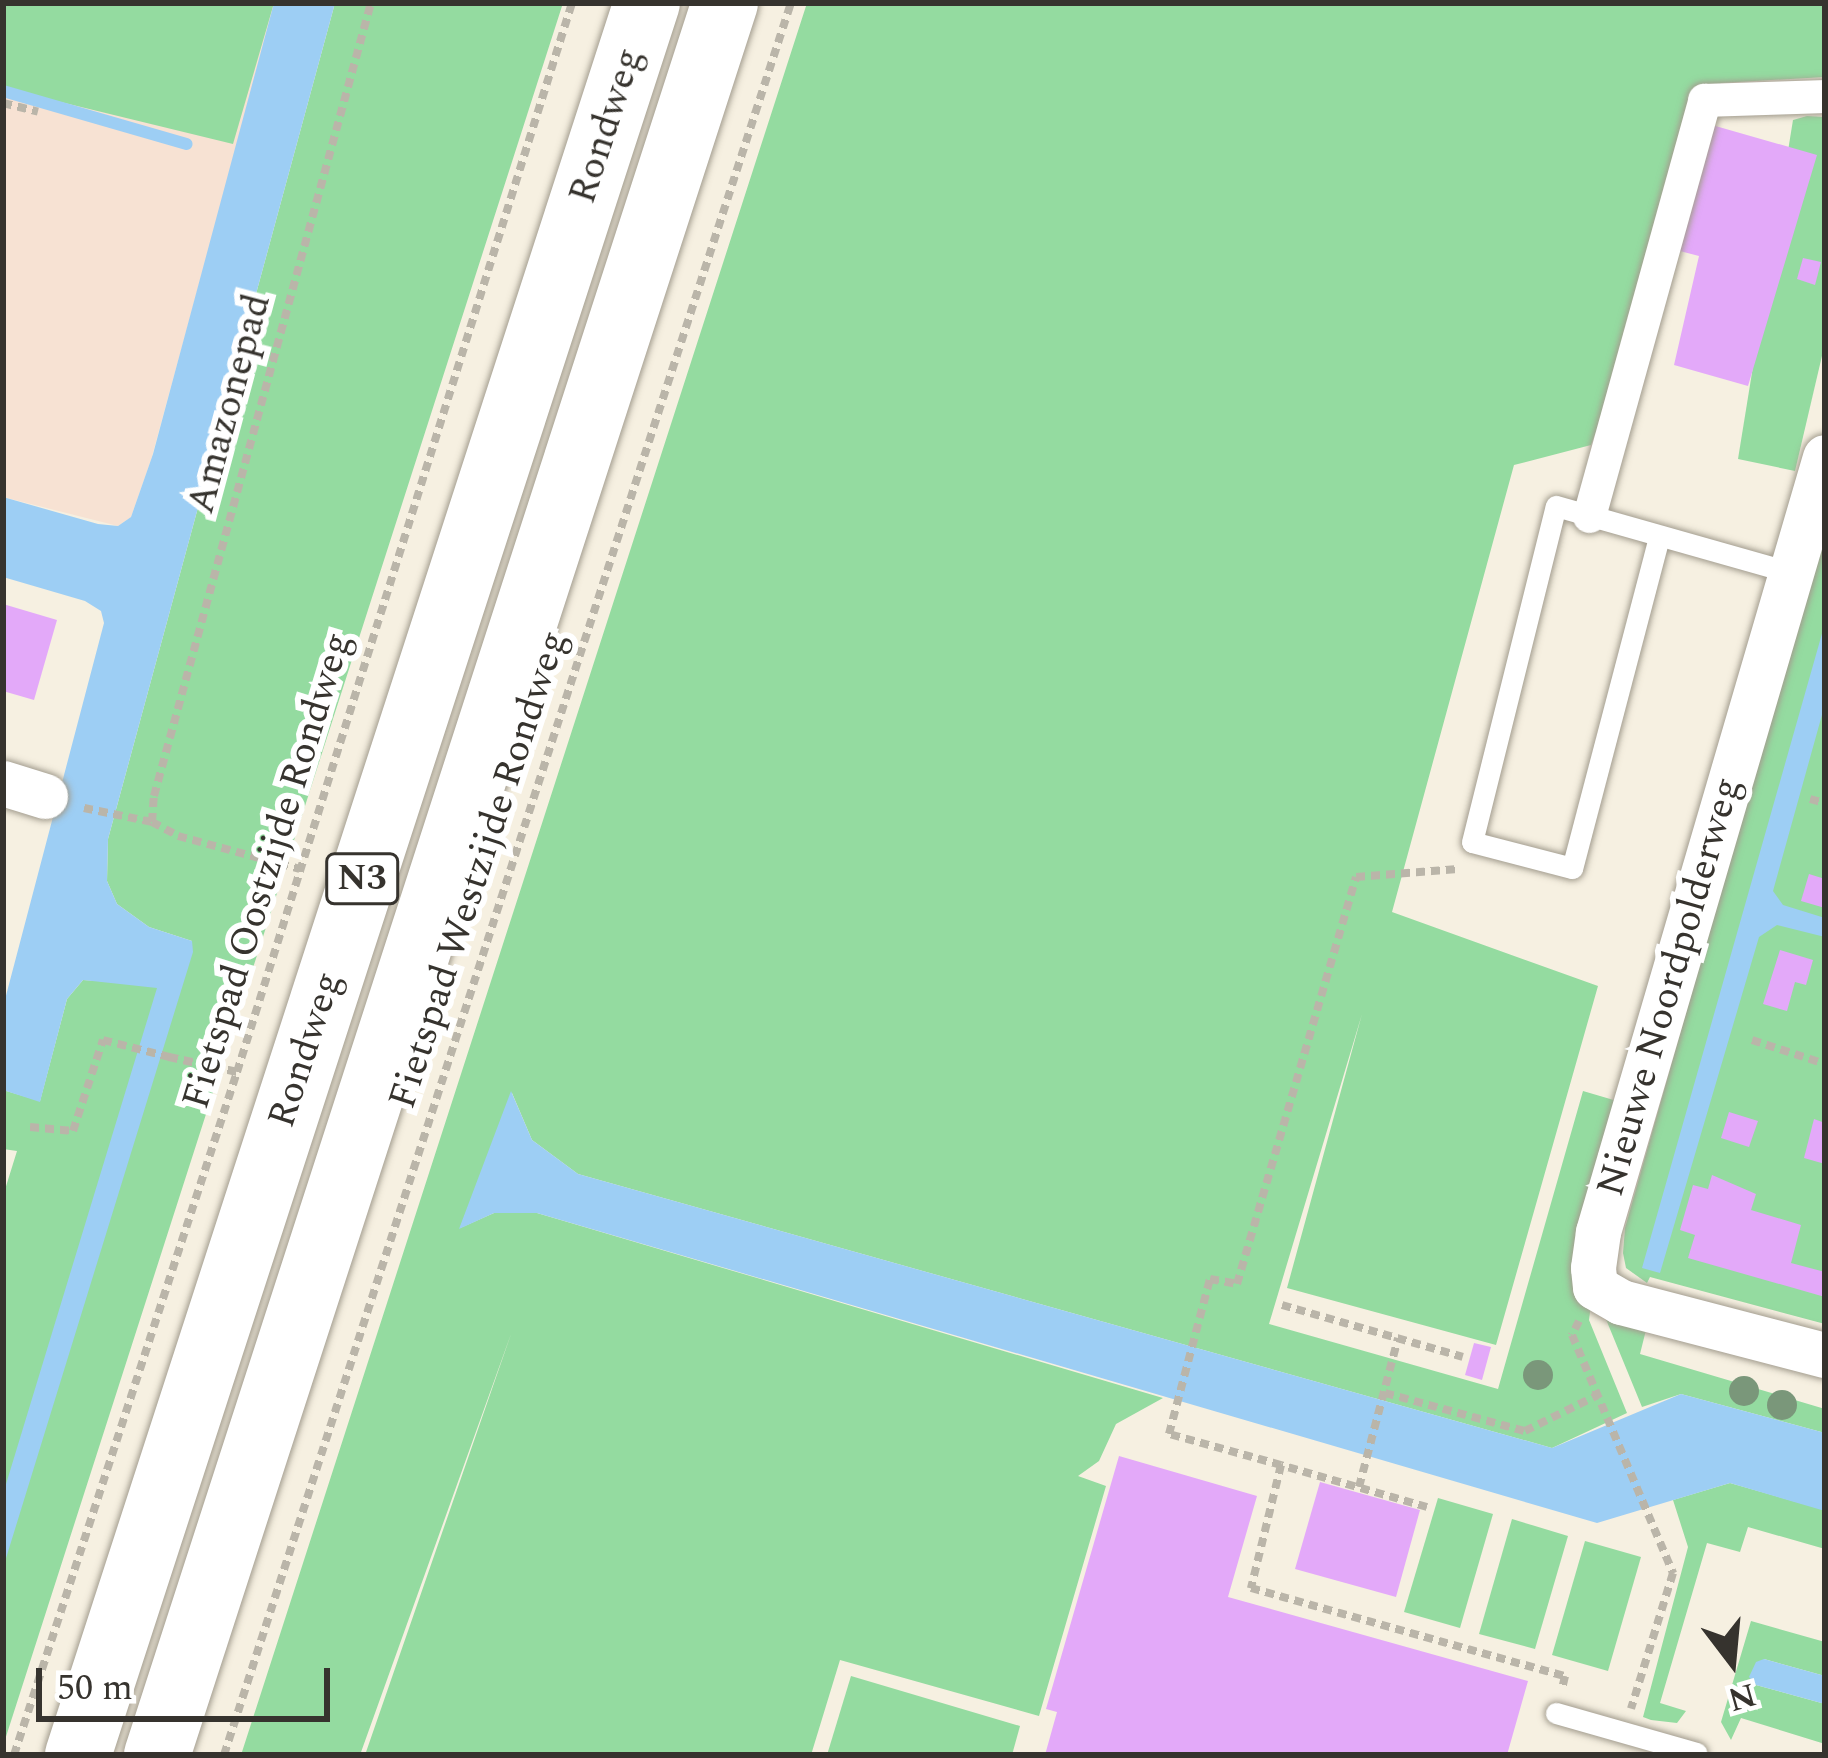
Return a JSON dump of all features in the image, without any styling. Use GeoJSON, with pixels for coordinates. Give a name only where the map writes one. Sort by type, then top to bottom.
{"type":"FeatureCollection","features":[{"type":"Feature","properties":{"kind":"highway","name":"Rondweg"},"geometry":{"type":"LineString","coordinates":[[77,1755],[646,3]]}},
{"type":"Feature","properties":{"kind":"highway","name":"Rondweg"},"geometry":{"type":"LineString","coordinates":[[157,1755],[725,3]]}},
{"type":"Feature","properties":{"kind":"street"},"geometry":{"type":"LineString","coordinates":[[1589,516],[1704,100],[1825,96]]}},
{"type":"Feature","properties":{"kind":"street","name":"Nieuwe Noordpolderweg"},"geometry":{"type":"LineString","coordinates":[[1595,1287],[1598,1232],[1825,457]]}},
{"type":"Feature","properties":{"kind":"street"},"geometry":{"type":"LineString","coordinates":[[1595,1287],[1621,1303],[1825,1355]]}},
{"type":"Feature","properties":{"kind":"lane"},"geometry":{"type":"LineString","coordinates":[[1659,537],[1572,868],[1472,842],[1556,506],[1792,573]]}},
{"type":"Feature","properties":{"kind":"lane"},"geometry":{"type":"LineString","coordinates":[[1556,1714],[1696,1753]]}},
{"type":"Feature","properties":{"kind":"path","name":"Amazonepad"},"geometry":{"type":"LineString","coordinates":[[152,822],[154,796],[371,3]]}},
{"type":"Feature","properties":{"kind":"path","name":"Fietspad Oostzijde Rondweg"},"geometry":{"type":"LineString","coordinates":[[14,1755],[237,1072],[572,3]]}},
{"type":"Feature","properties":{"kind":"path","name":"Fietspad Westzijde Rondweg"},"geometry":{"type":"LineString","coordinates":[[224,1755],[791,3]]}},
{"type":"Feature","properties":{"kind":"path"},"geometry":{"type":"LineString","coordinates":[[3,103],[38,112]]}},
{"type":"Feature","properties":{"kind":"path"},"geometry":{"type":"LineString","coordinates":[[1810,799],[1825,803]]}},
{"type":"Feature","properties":{"kind":"path"},"geometry":{"type":"LineString","coordinates":[[124,820],[152,822],[178,836],[300,869]]}},
{"type":"Feature","properties":{"kind":"path"},"geometry":{"type":"LineString","coordinates":[[1427,1507],[1169,1434],[1210,1279],[1237,1284],[1356,877],[1461,868],[1472,842]]}},
{"type":"Feature","properties":{"kind":"path"},"geometry":{"type":"LineString","coordinates":[[29,1127],[73,1131],[103,1040],[237,1072]]}},
{"type":"Feature","properties":{"kind":"path"},"geometry":{"type":"LineString","coordinates":[[1752,1040],[1825,1064]]}},
{"type":"Feature","properties":{"kind":"path"},"geometry":{"type":"LineString","coordinates":[[1595,1287],[1572,1336],[1672,1573],[1624,1732]]}},
{"type":"Feature","properties":{"kind":"path"},"geometry":{"type":"LineString","coordinates":[[1282,1306],[1463,1357]]}},
{"type":"Feature","properties":{"kind":"path"},"geometry":{"type":"LineString","coordinates":[[1358,1487],[1398,1338]]}},
{"type":"Feature","properties":{"kind":"path"},"geometry":{"type":"LineString","coordinates":[[1385,1393],[1525,1431],[1599,1395]]}},
{"type":"Feature","properties":{"kind":"path"},"geometry":{"type":"LineString","coordinates":[[1281,1466],[1251,1588],[1565,1676],[1556,1714]]}},
{"type":"Feature","properties":{"kind":"shaded area"},"geometry":{"type":"Polygon","coordinates":[[[3,3],[276,3],[151,460],[131,517],[118,526],[3,497],[3,3]]]}},
{"type":"Feature","properties":{"kind":"green space"},"geometry":{"type":"Polygon","coordinates":[[[5,3],[274,3],[233,144],[3,88],[5,3]]]}},
{"type":"Feature","properties":{"kind":"green space"},"geometry":{"type":"Polygon","coordinates":[[[335,3],[563,3],[3,1746],[3,1196],[17,1151],[3,1149],[3,1090],[40,1101],[67,999],[83,980],[114,982],[192,941],[149,927],[117,904],[107,881],[108,839],[335,3]]]}},
{"type":"Feature","properties":{"kind":"green space"},"geometry":{"type":"Polygon","coordinates":[[[807,3],[1825,3],[1825,77],[1721,83],[1709,130],[1591,445],[1514,465],[1392,912],[1598,986],[1496,1345],[1287,1288],[1362,1014],[1269,1324],[1498,1389],[1583,1091],[1617,1101],[1589,1320],[1627,1413],[1552,1448],[578,1174],[532,1140],[512,1093],[460,1228],[494,1213],[537,1213],[1163,1398],[1116,1424],[1099,1461],[1078,1476],[1106,1486],[1039,1716],[840,1660],[811,1755],[365,1755],[511,1334],[360,1755],[241,1755],[807,3]]]}},
{"type":"Feature","properties":{"kind":"green space"},"geometry":{"type":"Polygon","coordinates":[[[1825,117],[1825,343],[1795,471],[1738,459],[1793,120],[1825,117]]]}},
{"type":"Feature","properties":{"kind":"green space"},"geometry":{"type":"Polygon","coordinates":[[[1825,523],[1825,1324],[1650,1277],[1647,1283],[1626,1268],[1623,1253],[1625,1228],[1825,523]]]}},
{"type":"Feature","properties":{"kind":"green space"},"geometry":{"type":"Polygon","coordinates":[[[1603,1312],[1646,1330],[1640,1354],[1825,1409],[1825,1433],[1681,1394],[1642,1407],[1603,1312]]]}},
{"type":"Feature","properties":{"kind":"green space"},"geometry":{"type":"Polygon","coordinates":[[[1730,1483],[1825,1510],[1825,1549],[1748,1527],[1740,1552],[1707,1543],[1660,1703],[1686,1711],[1677,1723],[1651,1720],[1643,1717],[1688,1547],[1673,1500],[1730,1483]]]}},
{"type":"Feature","properties":{"kind":"green space"},"geometry":{"type":"Polygon","coordinates":[[[1438,1498],[1493,1514],[1460,1628],[1404,1612],[1438,1498]]]}},
{"type":"Feature","properties":{"kind":"green space"},"geometry":{"type":"Polygon","coordinates":[[[1512,1519],[1568,1536],[1535,1649],[1479,1634],[1512,1519]]]}},
{"type":"Feature","properties":{"kind":"green space"},"geometry":{"type":"Polygon","coordinates":[[[1585,1541],[1641,1557],[1608,1671],[1552,1655],[1585,1541]]]}},
{"type":"Feature","properties":{"kind":"green space"},"geometry":{"type":"Polygon","coordinates":[[[1751,1621],[1825,1642],[1825,1676],[1764,1659],[1756,1685],[1825,1704],[1825,1744],[1741,1718],[1731,1740],[1721,1722],[1751,1621]]]}},
{"type":"Feature","properties":{"kind":"green space"},"geometry":{"type":"Polygon","coordinates":[[[851,1676],[1020,1726],[1012,1755],[827,1755],[851,1676]]]}},
{"type":"Feature","properties":{"kind":"water"},"geometry":{"type":"Polygon","coordinates":[[[274,3],[335,3],[108,839],[107,881],[117,904],[149,927],[192,941],[193,952],[3,1568],[3,1494],[157,988],[83,980],[67,999],[40,1102],[3,1090],[3,1007],[104,623],[101,611],[85,601],[3,577],[3,497],[98,524],[118,526],[131,517],[153,454],[274,3]]]}},
{"type":"Feature","properties":{"kind":"water"},"geometry":{"type":"Polygon","coordinates":[[[1825,623],[1825,704],[1773,891],[1783,905],[1825,918],[1825,937],[1777,925],[1759,937],[1660,1273],[1642,1268],[1825,623]]]}},
{"type":"Feature","properties":{"kind":"water"},"geometry":{"type":"Polygon","coordinates":[[[511,1091],[532,1140],[578,1174],[1552,1448],[1681,1394],[1825,1433],[1825,1511],[1730,1483],[1597,1523],[537,1213],[494,1213],[459,1229],[511,1091]]]}},
{"type":"Feature","properties":{"kind":"water"},"geometry":{"type":"Polygon","coordinates":[[[1764,1659],[1825,1676],[1825,1704],[1756,1685],[1749,1677],[1756,1662],[1764,1659]]]}},
{"type":"Feature","properties":{"kind":"building"},"geometry":{"type":"Polygon","coordinates":[[[1712,125],[1817,155],[1748,386],[1674,365],[1699,256],[1676,250],[1712,125]]]}},
{"type":"Feature","properties":{"kind":"building"},"geometry":{"type":"Polygon","coordinates":[[[1803,258],[1821,262],[1815,285],[1797,279],[1803,258]]]}},
{"type":"Feature","properties":{"kind":"building"},"geometry":{"type":"Polygon","coordinates":[[[3,604],[57,620],[34,700],[3,691],[3,604]]]}},
{"type":"Feature","properties":{"kind":"building"},"geometry":{"type":"Polygon","coordinates":[[[1809,874],[1825,879],[1825,908],[1801,901],[1809,874]]]}},
{"type":"Feature","properties":{"kind":"building"},"geometry":{"type":"Polygon","coordinates":[[[1780,950],[1813,960],[1806,985],[1795,982],[1787,1011],[1763,1004],[1780,950]]]}},
{"type":"Feature","properties":{"kind":"building"},"geometry":{"type":"Polygon","coordinates":[[[1729,1112],[1758,1121],[1749,1147],[1721,1138],[1729,1112]]]}},
{"type":"Feature","properties":{"kind":"building"},"geometry":{"type":"Polygon","coordinates":[[[1814,1119],[1825,1123],[1825,1164],[1804,1158],[1814,1119]]]}},
{"type":"Feature","properties":{"kind":"building"},"geometry":{"type":"Polygon","coordinates":[[[1712,1175],[1756,1194],[1751,1210],[1801,1225],[1791,1263],[1825,1272],[1825,1297],[1688,1258],[1695,1235],[1680,1230],[1693,1185],[1708,1189],[1712,1175]]]}},
{"type":"Feature","properties":{"kind":"building"},"geometry":{"type":"Polygon","coordinates":[[[1474,1343],[1491,1347],[1482,1380],[1465,1375],[1474,1343]]]}},
{"type":"Feature","properties":{"kind":"building"},"geometry":{"type":"Polygon","coordinates":[[[1119,1456],[1257,1496],[1228,1597],[1528,1681],[1507,1755],[1045,1755],[1057,1712],[1046,1709],[1119,1456]]]}},
{"type":"Feature","properties":{"kind":"building"},"geometry":{"type":"Polygon","coordinates":[[[1320,1482],[1420,1510],[1396,1597],[1295,1569],[1320,1482]]]}},
{"type":"Feature","properties":{"kind":"waterway"},"geometry":{"type":"LineString","coordinates":[[3,91],[187,144]]}}]}
